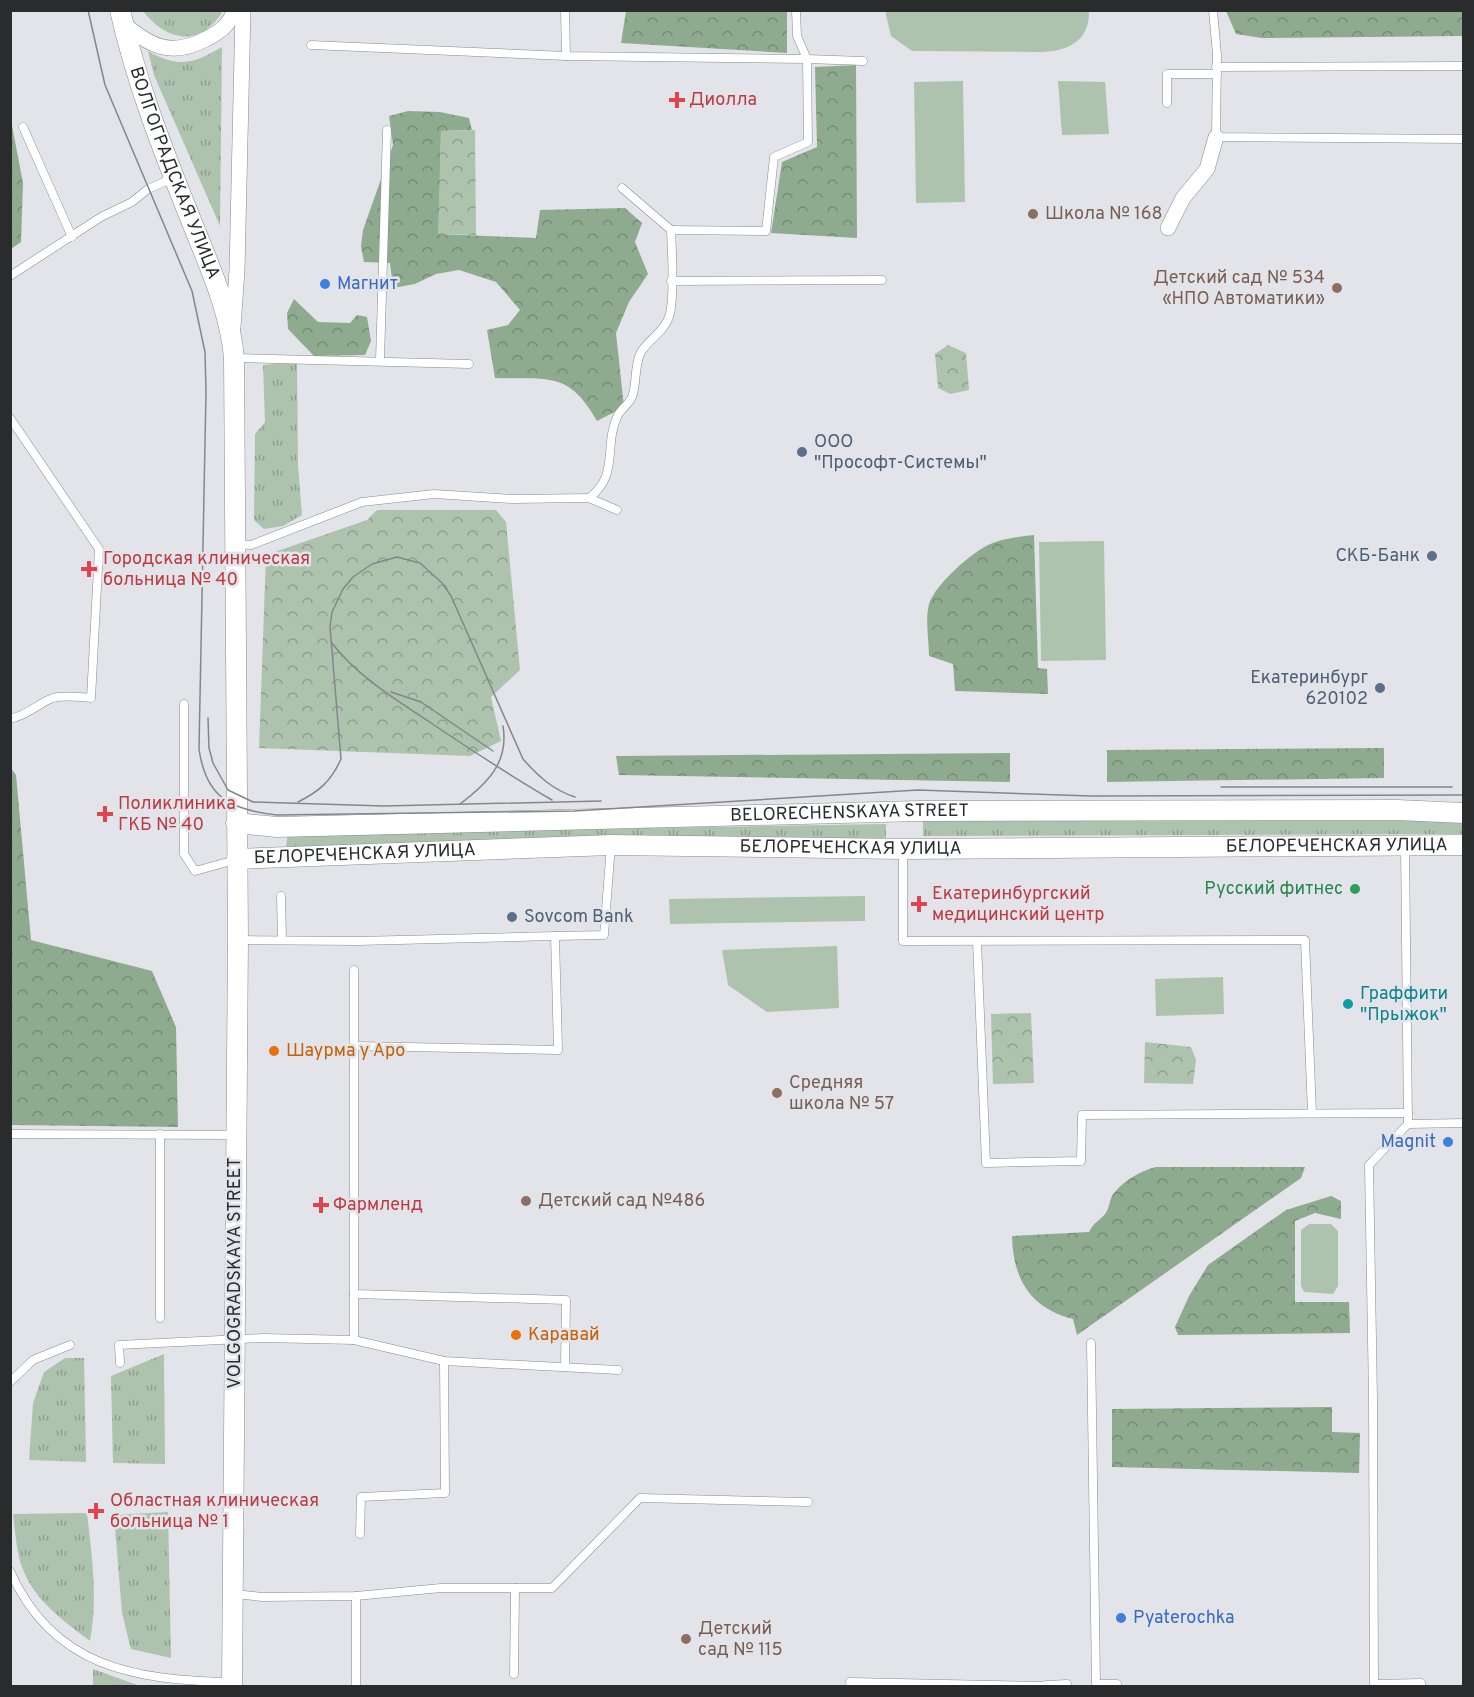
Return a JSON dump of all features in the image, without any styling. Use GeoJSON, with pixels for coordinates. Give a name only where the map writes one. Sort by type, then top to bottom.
{"type":"FeatureCollection","features":[{"type":"Feature","properties":{"kind":"street"},"geometry":{"type":"LineString","coordinates":[[121,17],[141,39],[159,47],[187,49],[229,24],[235,10]]}},
{"type":"Feature","properties":{"kind":"street"},"geometry":{"type":"LineString","coordinates":[[237,860],[236,544],[232,336],[237,270],[243,10]]}},
{"type":"Feature","properties":{"kind":"street","name":"ВОЛГОГРАДСКАЯ УЛИЦА"},"geometry":{"type":"LineString","coordinates":[[121,17],[136,76],[209,267],[232,336]]}},
{"type":"Feature","properties":{"kind":"street"},"geometry":{"type":"LineString","coordinates":[[1168,228],[1183,198],[1207,169],[1216,137]]}},
{"type":"Feature","properties":{"kind":"street","name":"BELORECHENSKAYA STREET"},"geometry":{"type":"LineString","coordinates":[[236,823],[277,827],[919,811],[1397,810],[1464,813]]}},
{"type":"Feature","properties":{"kind":"street","name":"БЕЛОРЕЧЕНСКАЯ УЛИЦА"},"geometry":{"type":"LineString","coordinates":[[237,860],[611,845],[903,849],[1464,845]]}},
{"type":"Feature","properties":{"kind":"street","name":"VOLGOGRADSKAYA STREET"},"geometry":{"type":"LineString","coordinates":[[232,1684],[237,860]]}},
{"type":"Feature","properties":{"kind":"lane"},"geometry":{"type":"LineString","coordinates":[[565,10],[566,56]]}},
{"type":"Feature","properties":{"kind":"lane"},"geometry":{"type":"LineString","coordinates":[[622,188],[671,230],[766,231],[774,157],[808,142],[807,59],[797,36],[796,10]]}},
{"type":"Feature","properties":{"kind":"lane"},"geometry":{"type":"LineString","coordinates":[[1213,10],[1216,137],[1464,140]]}},
{"type":"Feature","properties":{"kind":"lane"},"geometry":{"type":"LineString","coordinates":[[311,45],[566,56],[863,61]]}},
{"type":"Feature","properties":{"kind":"lane"},"geometry":{"type":"LineString","coordinates":[[1167,103],[1167,74],[1216,70],[1464,66]]}},
{"type":"Feature","properties":{"kind":"lane"},"geometry":{"type":"LineString","coordinates":[[23,127],[72,237]]}},
{"type":"Feature","properties":{"kind":"lane"},"geometry":{"type":"LineString","coordinates":[[380,360],[387,130]]}},
{"type":"Feature","properties":{"kind":"lane"},"geometry":{"type":"LineString","coordinates":[[10,276],[101,217],[132,202],[148,189],[174,178]]}},
{"type":"Feature","properties":{"kind":"lane"},"geometry":{"type":"LineString","coordinates":[[589,498],[601,489],[608,472],[612,435],[618,415],[632,398],[640,354],[653,337],[662,330],[670,316],[671,230]]}},
{"type":"Feature","properties":{"kind":"lane"},"geometry":{"type":"LineString","coordinates":[[671,281],[882,280]]}},
{"type":"Feature","properties":{"kind":"lane"},"geometry":{"type":"LineString","coordinates":[[234,358],[469,364]]}},
{"type":"Feature","properties":{"kind":"lane"},"geometry":{"type":"LineString","coordinates":[[10,418],[99,549],[92,698],[62,696],[50,699],[31,713],[10,719]]}},
{"type":"Feature","properties":{"kind":"lane"},"geometry":{"type":"LineString","coordinates":[[236,544],[250,545],[362,502],[434,494],[512,499],[589,498],[617,510]]}},
{"type":"Feature","properties":{"kind":"lane"},"geometry":{"type":"LineString","coordinates":[[184,704],[184,854],[195,870],[237,860]]}},
{"type":"Feature","properties":{"kind":"lane"},"geometry":{"type":"LineString","coordinates":[[1405,844],[1408,1124],[1369,1165],[1374,1684],[1421,1683]]}},
{"type":"Feature","properties":{"kind":"lane"},"geometry":{"type":"LineString","coordinates":[[238,940],[604,935],[611,845]]}},
{"type":"Feature","properties":{"kind":"lane"},"geometry":{"type":"LineString","coordinates":[[903,849],[903,942],[1305,940],[1312,1113]]}},
{"type":"Feature","properties":{"kind":"lane"},"geometry":{"type":"LineString","coordinates":[[281,896],[282,940]]}},
{"type":"Feature","properties":{"kind":"lane"},"geometry":{"type":"LineString","coordinates":[[354,1046],[558,1050],[555,936]]}},
{"type":"Feature","properties":{"kind":"lane"},"geometry":{"type":"LineString","coordinates":[[977,941],[986,1163],[1081,1161],[1082,1114],[1408,1113]]}},
{"type":"Feature","properties":{"kind":"lane"},"geometry":{"type":"LineString","coordinates":[[354,970],[354,1340]]}},
{"type":"Feature","properties":{"kind":"lane"},"geometry":{"type":"LineString","coordinates":[[1408,1124],[1464,1123]]}},
{"type":"Feature","properties":{"kind":"lane"},"geometry":{"type":"LineString","coordinates":[[10,1134],[236,1135]]}},
{"type":"Feature","properties":{"kind":"lane"},"geometry":{"type":"LineString","coordinates":[[160,1134],[160,1318]]}},
{"type":"Feature","properties":{"kind":"lane"},"geometry":{"type":"LineString","coordinates":[[354,1294],[566,1300],[564,1367]]}},
{"type":"Feature","properties":{"kind":"lane"},"geometry":{"type":"LineString","coordinates":[[120,1363],[119,1345],[234,1339],[354,1340],[444,1361],[618,1370]]}},
{"type":"Feature","properties":{"kind":"lane"},"geometry":{"type":"LineString","coordinates":[[1091,1343],[1096,1684],[1117,1684],[1117,1686]]}},
{"type":"Feature","properties":{"kind":"lane"},"geometry":{"type":"LineString","coordinates":[[10,1382],[33,1360],[70,1346]]}},
{"type":"Feature","properties":{"kind":"lane"},"geometry":{"type":"LineString","coordinates":[[360,1534],[361,1497],[445,1493],[444,1361]]}},
{"type":"Feature","properties":{"kind":"lane"},"geometry":{"type":"LineString","coordinates":[[233,1593],[262,1597],[356,1596],[441,1588],[552,1588],[640,1498],[808,1502]]}},
{"type":"Feature","properties":{"kind":"lane"},"geometry":{"type":"LineString","coordinates":[[10,1571],[22,1597],[47,1627],[88,1659],[168,1680],[232,1684]]}},
{"type":"Feature","properties":{"kind":"lane"},"geometry":{"type":"LineString","coordinates":[[514,1674],[515,1588]]}},
{"type":"Feature","properties":{"kind":"lane"},"geometry":{"type":"LineString","coordinates":[[356,1596],[356,1686]]}},
{"type":"Feature","properties":{"kind":"lane"},"geometry":{"type":"LineString","coordinates":[[850,1682],[1046,1686],[1068,1684]]}},
{"type":"Feature","properties":{"kind":"green space"},"geometry":{"type":"Polygon","coordinates":[[[1089,10],[1088,22],[1080,38],[1065,48],[1046,52],[912,51],[891,36],[885,11],[1089,10]]]}},
{"type":"Feature","properties":{"kind":"green space"},"geometry":{"type":"Polygon","coordinates":[[[143,11],[223,11],[204,31],[183,36],[162,29],[143,11]]]}},
{"type":"Feature","properties":{"kind":"green space"},"geometry":{"type":"Polygon","coordinates":[[[626,11],[787,11],[787,53],[621,43],[626,11]]]}},
{"type":"Feature","properties":{"kind":"green space"},"geometry":{"type":"Polygon","coordinates":[[[1226,11],[1463,11],[1463,36],[1262,38],[1236,34],[1226,11]]]}},
{"type":"Feature","properties":{"kind":"green space"},"geometry":{"type":"Polygon","coordinates":[[[222,47],[220,226],[154,75],[148,51],[168,60],[185,62],[222,47]]]}},
{"type":"Feature","properties":{"kind":"green space"},"geometry":{"type":"Polygon","coordinates":[[[856,65],[857,238],[771,233],[782,162],[817,147],[815,67],[856,65]]]}},
{"type":"Feature","properties":{"kind":"green space"},"geometry":{"type":"Polygon","coordinates":[[[963,81],[965,202],[916,203],[914,82],[963,81]]]}},
{"type":"Feature","properties":{"kind":"green space"},"geometry":{"type":"Polygon","coordinates":[[[1058,81],[1105,82],[1109,134],[1062,135],[1058,81]]]}},
{"type":"Feature","properties":{"kind":"green space"},"geometry":{"type":"Polygon","coordinates":[[[408,111],[440,112],[469,118],[472,130],[441,131],[439,234],[536,238],[540,210],[625,208],[642,223],[635,242],[648,274],[629,302],[616,333],[624,407],[597,421],[576,393],[555,381],[495,378],[487,330],[508,325],[520,310],[496,282],[459,270],[436,274],[415,284],[393,288],[390,263],[364,262],[361,247],[363,230],[393,145],[389,116],[408,111]]]}},
{"type":"Feature","properties":{"kind":"green space"},"geometry":{"type":"Polygon","coordinates":[[[10,115],[23,183],[21,242],[11,249],[10,115]]]}},
{"type":"Feature","properties":{"kind":"green space"},"geometry":{"type":"Polygon","coordinates":[[[475,130],[476,235],[438,234],[441,131],[475,130]]]}},
{"type":"Feature","properties":{"kind":"green space"},"geometry":{"type":"Polygon","coordinates":[[[294,299],[318,322],[350,323],[357,315],[367,317],[371,341],[365,355],[314,356],[288,329],[287,313],[294,299]]]}},
{"type":"Feature","properties":{"kind":"green space"},"geometry":{"type":"Polygon","coordinates":[[[948,345],[966,353],[969,390],[950,394],[938,388],[935,354],[948,345]]]}},
{"type":"Feature","properties":{"kind":"green space"},"geometry":{"type":"Polygon","coordinates":[[[297,362],[298,466],[302,515],[283,526],[264,529],[254,520],[255,434],[265,422],[263,365],[297,362]]]}},
{"type":"Feature","properties":{"kind":"green space"},"geometry":{"type":"Polygon","coordinates":[[[377,510],[496,510],[506,522],[520,670],[491,697],[501,741],[470,756],[259,748],[266,555],[367,520],[377,510]]]}},
{"type":"Feature","properties":{"kind":"green space"},"geometry":{"type":"Polygon","coordinates":[[[1034,535],[1038,668],[1047,669],[1048,694],[955,691],[953,664],[929,656],[927,616],[933,596],[954,571],[981,549],[999,541],[1034,535]]]}},
{"type":"Feature","properties":{"kind":"green space"},"geometry":{"type":"Polygon","coordinates":[[[1104,541],[1106,660],[1041,661],[1039,542],[1104,541]]]}},
{"type":"Feature","properties":{"kind":"green space"},"geometry":{"type":"Polygon","coordinates":[[[1384,748],[1384,778],[1107,782],[1107,750],[1384,748]]]}},
{"type":"Feature","properties":{"kind":"green space"},"geometry":{"type":"Polygon","coordinates":[[[1010,753],[1010,782],[619,775],[616,756],[1010,753]]]}},
{"type":"Feature","properties":{"kind":"green space"},"geometry":{"type":"Polygon","coordinates":[[[10,767],[16,775],[31,940],[152,971],[176,1027],[178,1127],[11,1125],[10,767]]]}},
{"type":"Feature","properties":{"kind":"green space"},"geometry":{"type":"Polygon","coordinates":[[[1464,820],[1463,834],[923,836],[923,821],[1464,820]]]}},
{"type":"Feature","properties":{"kind":"green space"},"geometry":{"type":"Polygon","coordinates":[[[886,824],[886,838],[289,850],[286,845],[288,834],[886,824]]]}},
{"type":"Feature","properties":{"kind":"green space"},"geometry":{"type":"Polygon","coordinates":[[[865,896],[865,921],[670,924],[669,899],[865,896]]]}},
{"type":"Feature","properties":{"kind":"green space"},"geometry":{"type":"Polygon","coordinates":[[[837,946],[839,1008],[767,1012],[728,985],[722,950],[837,946]]]}},
{"type":"Feature","properties":{"kind":"green space"},"geometry":{"type":"Polygon","coordinates":[[[1223,977],[1224,1014],[1156,1016],[1155,979],[1223,977]]]}},
{"type":"Feature","properties":{"kind":"green space"},"geometry":{"type":"Polygon","coordinates":[[[1031,1013],[1034,1083],[993,1084],[991,1014],[1031,1013]]]}},
{"type":"Feature","properties":{"kind":"green space"},"geometry":{"type":"Polygon","coordinates":[[[1145,1042],[1191,1047],[1196,1060],[1193,1084],[1144,1083],[1145,1042]]]}},
{"type":"Feature","properties":{"kind":"green space"},"geometry":{"type":"Polygon","coordinates":[[[1156,1167],[1305,1167],[1301,1178],[1077,1335],[1073,1319],[1045,1307],[1027,1290],[1016,1266],[1012,1236],[1089,1232],[1106,1212],[1112,1196],[1120,1186],[1137,1174],[1156,1167]]]}},
{"type":"Feature","properties":{"kind":"green space"},"geometry":{"type":"Polygon","coordinates":[[[1331,1196],[1341,1201],[1341,1219],[1315,1213],[1295,1221],[1295,1302],[1349,1302],[1350,1333],[1178,1335],[1175,1327],[1189,1296],[1208,1265],[1286,1210],[1331,1196]]]}},
{"type":"Feature","properties":{"kind":"green space"},"geometry":{"type":"Polygon","coordinates":[[[1309,1224],[1331,1224],[1338,1231],[1338,1286],[1333,1294],[1304,1292],[1301,1286],[1301,1230],[1309,1224]]]}},
{"type":"Feature","properties":{"kind":"green space"},"geometry":{"type":"Polygon","coordinates":[[[164,1354],[165,1464],[113,1463],[111,1376],[164,1354]]]}},
{"type":"Feature","properties":{"kind":"green space"},"geometry":{"type":"Polygon","coordinates":[[[65,1358],[84,1358],[86,1462],[29,1460],[33,1403],[44,1372],[65,1358]]]}},
{"type":"Feature","properties":{"kind":"green space"},"geometry":{"type":"Polygon","coordinates":[[[1332,1407],[1332,1432],[1360,1433],[1359,1473],[1112,1467],[1112,1409],[1332,1407]]]}},
{"type":"Feature","properties":{"kind":"green space"},"geometry":{"type":"Polygon","coordinates":[[[168,1512],[171,1658],[131,1649],[122,1613],[114,1515],[168,1512]]]}},
{"type":"Feature","properties":{"kind":"green space"},"geometry":{"type":"Polygon","coordinates":[[[87,1513],[94,1593],[90,1641],[48,1606],[31,1586],[20,1561],[13,1514],[87,1513]]]}},
{"type":"Feature","properties":{"kind":"green space"},"geometry":{"type":"Polygon","coordinates":[[[93,1669],[140,1686],[93,1686],[93,1669]]]}},
{"type":"Feature","properties":{"kind":"tram line"},"geometry":{"type":"LineString","coordinates":[[88,10],[105,85],[192,291],[205,352],[199,749],[208,780],[215,791],[234,805],[247,810],[277,815],[574,811],[918,790],[1091,796],[1464,795]]}},
{"type":"Feature","properties":{"kind":"tram line"},"geometry":{"type":"LineString","coordinates":[[298,802],[324,785],[341,759],[330,627],[332,612],[343,589],[353,577],[372,564],[397,557],[420,563],[442,583],[451,596],[523,759],[546,782],[575,797]]}},
{"type":"Feature","properties":{"kind":"tram line"},"geometry":{"type":"LineString","coordinates":[[331,642],[365,677],[391,696],[491,763],[552,800]]}},
{"type":"Feature","properties":{"kind":"tram line"},"geometry":{"type":"LineString","coordinates":[[391,692],[421,702],[493,751]]}},
{"type":"Feature","properties":{"kind":"tram line"},"geometry":{"type":"LineString","coordinates":[[208,718],[209,748],[213,763],[228,790],[253,802],[384,806],[601,801]]}},
{"type":"Feature","properties":{"kind":"tram line"},"geometry":{"type":"LineString","coordinates":[[460,804],[494,771],[503,750],[503,726]]}},
{"type":"Feature","properties":{"kind":"tram line"},"geometry":{"type":"LineString","coordinates":[[1221,787],[1452,787]]}},
{"type":"Feature","properties":{"kind":"place","name":"Диолла"},"geometry":{"type":"Point","coordinates":[677,100]}},
{"type":"Feature","properties":{"kind":"place","name":"Школа № 168"},"geometry":{"type":"Point","coordinates":[1033,214]}},
{"type":"Feature","properties":{"kind":"place","name":"Магнит"},"geometry":{"type":"Point","coordinates":[325,284]}},
{"type":"Feature","properties":{"kind":"place","name":"Детский сад № 534 «НПО Автоматики»"},"geometry":{"type":"Point","coordinates":[1337,288]}},
{"type":"Feature","properties":{"kind":"place","name":"ООО \"Прософт-Системы\""},"geometry":{"type":"Point","coordinates":[802,452]}},
{"type":"Feature","properties":{"kind":"place","name":"СКБ-Банк"},"geometry":{"type":"Point","coordinates":[1432,556]}},
{"type":"Feature","properties":{"kind":"place","name":"Городская клиническая больница № 40"},"geometry":{"type":"Point","coordinates":[89,569]}},
{"type":"Feature","properties":{"kind":"place","name":"Екатеринбург 620102"},"geometry":{"type":"Point","coordinates":[1380,688]}},
{"type":"Feature","properties":{"kind":"place","name":"Поликлиника ГКБ № 40"},"geometry":{"type":"Point","coordinates":[105,814]}},
{"type":"Feature","properties":{"kind":"place","name":"Русский фитнес"},"geometry":{"type":"Point","coordinates":[1355,889]}},
{"type":"Feature","properties":{"kind":"place","name":"Екатеринбургский медицинский центр"},"geometry":{"type":"Point","coordinates":[919,904]}},
{"type":"Feature","properties":{"kind":"place","name":"Sovcom Bank"},"geometry":{"type":"Point","coordinates":[512,917]}},
{"type":"Feature","properties":{"kind":"place","name":"Граффити \"Прыжок\""},"geometry":{"type":"Point","coordinates":[1348,1004]}},
{"type":"Feature","properties":{"kind":"place","name":"Шаурма у Аро"},"geometry":{"type":"Point","coordinates":[274,1051]}},
{"type":"Feature","properties":{"kind":"place","name":"Средняя школа № 57"},"geometry":{"type":"Point","coordinates":[777,1093]}},
{"type":"Feature","properties":{"kind":"place","name":"Magnit"},"geometry":{"type":"Point","coordinates":[1448,1142]}},
{"type":"Feature","properties":{"kind":"place","name":"Детский сад №486"},"geometry":{"type":"Point","coordinates":[526,1201]}},
{"type":"Feature","properties":{"kind":"place","name":"Фармленд"},"geometry":{"type":"Point","coordinates":[321,1205]}},
{"type":"Feature","properties":{"kind":"place","name":"Каравай"},"geometry":{"type":"Point","coordinates":[516,1335]}},
{"type":"Feature","properties":{"kind":"place","name":"Областная клиническая больница № 1"},"geometry":{"type":"Point","coordinates":[96,1511]}},
{"type":"Feature","properties":{"kind":"place","name":"Pyaterochka"},"geometry":{"type":"Point","coordinates":[1121,1618]}},
{"type":"Feature","properties":{"kind":"place","name":"Детский сад № 115"},"geometry":{"type":"Point","coordinates":[686,1639]}}]}
